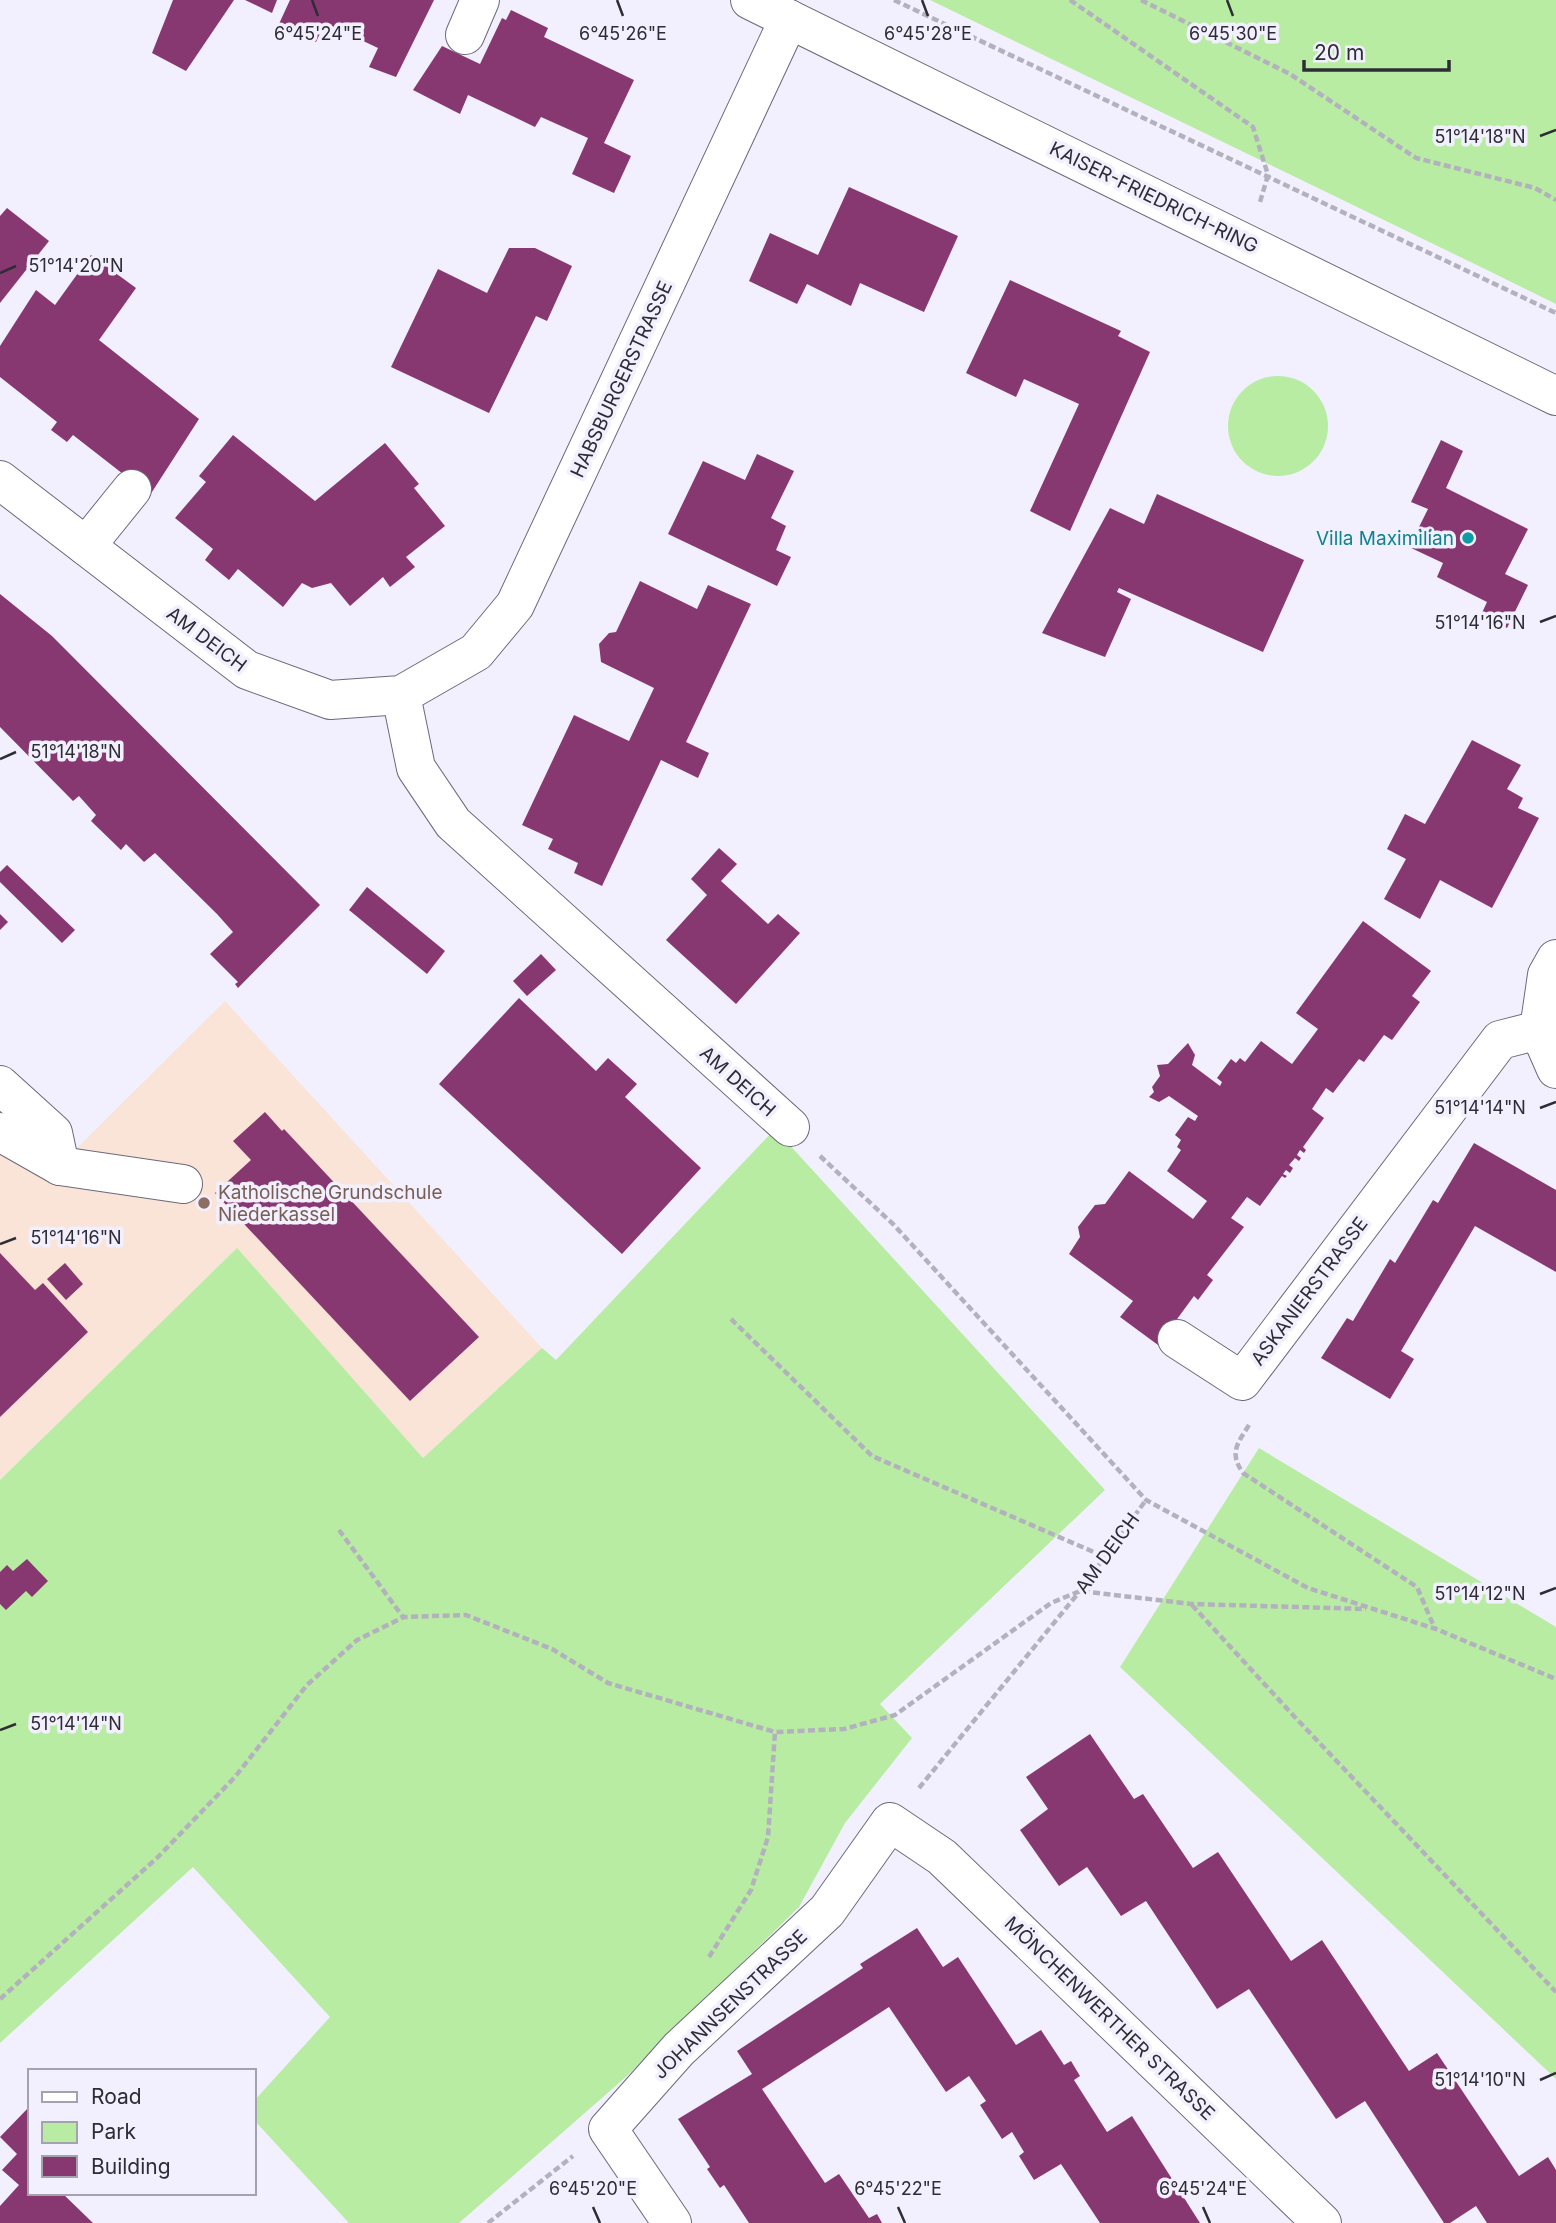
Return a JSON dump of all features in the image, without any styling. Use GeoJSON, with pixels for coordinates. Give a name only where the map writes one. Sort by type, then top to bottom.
{"type":"FeatureCollection","features":[{"type":"Feature","properties":{"kind":"street"},"geometry":{"type":"LineString","coordinates":[[465,35],[480,0]]}},
{"type":"Feature","properties":{"kind":"street","name":"KAISER-FRIEDRICH-RING"},"geometry":{"type":"LineString","coordinates":[[750,0],[1556,396]]}},
{"type":"Feature","properties":{"kind":"street","name":"HABSBURGERSTRASSE"},"geometry":{"type":"LineString","coordinates":[[401,695],[476,652],[515,605],[789,19]]}},
{"type":"Feature","properties":{"kind":"street","name":"AM DEICH"},"geometry":{"type":"LineString","coordinates":[[0,480],[247,670],[330,700],[401,695],[416,768],[453,823],[790,1127]]}},
{"type":"Feature","properties":{"kind":"street"},"geometry":{"type":"LineString","coordinates":[[86,546],[132,489]]}},
{"type":"Feature","properties":{"kind":"street"},"geometry":{"type":"LineString","coordinates":[[1556,959],[1547,975],[1539,1030],[1556,1069]]}},
{"type":"Feature","properties":{"kind":"street","name":"ASKANIERSTRASSE"},"geometry":{"type":"LineString","coordinates":[[1242,1381],[1500,1040],[1539,1030]]}},
{"type":"Feature","properties":{"kind":"street"},"geometry":{"type":"LineString","coordinates":[[0,1085],[53,1133],[60,1166]]}},
{"type":"Feature","properties":{"kind":"street"},"geometry":{"type":"LineString","coordinates":[[0,1132],[60,1166],[183,1184]]}},
{"type":"Feature","properties":{"kind":"street"},"geometry":{"type":"LineString","coordinates":[[1177,1339],[1242,1381]]}},
{"type":"Feature","properties":{"kind":"street","name":"JOHANNSENSTRASSE"},"geometry":{"type":"LineString","coordinates":[[608,2129],[679,2049],[827,1910],[890,1822]]}},
{"type":"Feature","properties":{"kind":"street","name":"MÖNCHENWERTHER STRASSE"},"geometry":{"type":"LineString","coordinates":[[890,1822],[942,1857],[1322,2223]]}},
{"type":"Feature","properties":{"kind":"street"},"geometry":{"type":"LineString","coordinates":[[608,2129],[672,2223]]}},
{"type":"Feature","properties":{"kind":"path"},"geometry":{"type":"LineString","coordinates":[[1070,0],[1253,127],[1268,175],[1248,243]]}},
{"type":"Feature","properties":{"kind":"path"},"geometry":{"type":"LineString","coordinates":[[1141,0],[1290,74],[1416,158],[1535,188],[1556,200]]}},
{"type":"Feature","properties":{"kind":"path"},"geometry":{"type":"LineString","coordinates":[[898,1],[1556,313]]}},
{"type":"Feature","properties":{"kind":"path","name":"AM DEICH"},"geometry":{"type":"LineString","coordinates":[[790,1127],[893,1224],[1146,1500],[1102,1556],[1080,1591],[890,1822]]}},
{"type":"Feature","properties":{"kind":"path"},"geometry":{"type":"LineString","coordinates":[[731,1319],[872,1456],[1102,1556]]}},
{"type":"Feature","properties":{"kind":"path","name":"ASKANIERSTRASSE"},"geometry":{"type":"LineString","coordinates":[[1242,1381],[1257,1413],[1234,1448],[1235,1462],[1243,1473],[1260,1488],[1417,1587],[1436,1629]]}},
{"type":"Feature","properties":{"kind":"path"},"geometry":{"type":"LineString","coordinates":[[1146,1500],[1308,1588],[1366,1609],[1436,1629],[1556,1679]]}},
{"type":"Feature","properties":{"kind":"path"},"geometry":{"type":"LineString","coordinates":[[340,1530],[404,1617]]}},
{"type":"Feature","properties":{"kind":"path"},"geometry":{"type":"LineString","coordinates":[[0,1999],[157,1858],[235,1777],[307,1685],[357,1640],[404,1617],[466,1615],[552,1649],[608,1683],[775,1732],[844,1729],[895,1714],[1051,1603],[1080,1591],[1192,1604],[1366,1609]]}},
{"type":"Feature","properties":{"kind":"path"},"geometry":{"type":"LineString","coordinates":[[1192,1604],[1290,1713],[1556,1992]]}},
{"type":"Feature","properties":{"kind":"path"},"geometry":{"type":"LineString","coordinates":[[706,1961],[751,1890],[768,1837],[775,1732]]}},
{"type":"Feature","properties":{"kind":"path"},"geometry":{"type":"LineString","coordinates":[[488,2223],[608,2129]]}},
{"type":"Feature","properties":{"kind":"shaded area","name":"Katholische Grundschule Niederkassel"},"geometry":{"type":"Polygon","coordinates":[[[225,1001],[542,1348],[423,1458],[236,1249],[0,1480],[0,1123],[68,1157],[225,1001]]]}},
{"type":"Feature","properties":{"kind":"green space"},"geometry":{"type":"Polygon","coordinates":[[[930,0],[1556,0],[1556,304],[1487,270],[930,0]]]}},
{"type":"Feature","properties":{"kind":"green space"},"geometry":{"type":"Polygon","coordinates":[[[1278,376],[1306,384],[1320,398],[1328,426],[1320,454],[1306,468],[1278,476],[1250,468],[1236,454],[1228,426],[1236,398],[1250,384],[1278,376]]]}},
{"type":"Feature","properties":{"kind":"green space"},"geometry":{"type":"Polygon","coordinates":[[[775,1129],[1105,1490],[880,1704],[912,1738],[845,1823],[799,1907],[627,2076],[459,2223],[349,2223],[256,2122],[256,2099],[330,2017],[193,1867],[0,2043],[0,1480],[237,1248],[423,1458],[542,1348],[556,1360],[775,1129]]]}},
{"type":"Feature","properties":{"kind":"green space"},"geometry":{"type":"Polygon","coordinates":[[[1259,1448],[1556,1627],[1556,2079],[1120,1667],[1259,1448]]]}},
{"type":"Feature","properties":{"kind":"building"},"geometry":{"type":"Polygon","coordinates":[[[173,0],[234,0],[186,71],[152,53],[173,0]]]}},
{"type":"Feature","properties":{"kind":"building"},"geometry":{"type":"Polygon","coordinates":[[[245,0],[277,0],[272,13],[245,0]]]}},
{"type":"Feature","properties":{"kind":"building"},"geometry":{"type":"Polygon","coordinates":[[[290,0],[434,0],[396,77],[369,67],[378,48],[325,23],[316,42],[278,26],[290,0]]]}},
{"type":"Feature","properties":{"kind":"building"},"geometry":{"type":"Polygon","coordinates":[[[511,10],[548,28],[544,37],[634,80],[604,143],[631,156],[614,193],[572,174],[588,138],[541,117],[535,127],[468,95],[460,114],[413,90],[442,46],[480,64],[502,18],[506,20],[511,10]]]}},
{"type":"Feature","properties":{"kind":"building"},"geometry":{"type":"Polygon","coordinates":[[[849,187],[958,236],[924,312],[860,283],[851,306],[807,284],[797,304],[749,281],[770,233],[818,255],[849,187]]]}},
{"type":"Feature","properties":{"kind":"building"},"geometry":{"type":"Polygon","coordinates":[[[7,208],[49,241],[0,303],[0,216],[7,208]]]}},
{"type":"Feature","properties":{"kind":"building"},"geometry":{"type":"Polygon","coordinates":[[[509,248],[535,248],[572,266],[547,321],[536,316],[489,413],[391,367],[438,269],[487,293],[509,248]]]}},
{"type":"Feature","properties":{"kind":"building"},"geometry":{"type":"Polygon","coordinates":[[[91,255],[136,288],[99,340],[199,419],[150,495],[73,435],[67,442],[51,430],[57,422],[0,377],[0,346],[36,290],[55,305],[91,255]]]}},
{"type":"Feature","properties":{"kind":"building"},"geometry":{"type":"Polygon","coordinates":[[[1010,280],[1121,331],[1118,336],[1150,352],[1070,531],[1030,511],[1079,404],[1024,379],[1016,397],[966,373],[1010,280]]]}},
{"type":"Feature","properties":{"kind":"building"},"geometry":{"type":"Polygon","coordinates":[[[233,435],[315,501],[385,443],[419,484],[414,488],[445,526],[406,557],[415,567],[390,587],[383,577],[350,606],[331,583],[312,588],[302,583],[283,607],[238,569],[229,580],[205,560],[213,549],[175,518],[206,482],[199,476],[233,435]]]}},
{"type":"Feature","properties":{"kind":"building","name":"Villa Maximilian"},"geometry":{"type":"Polygon","coordinates":[[[1441,440],[1463,451],[1446,488],[1528,529],[1505,574],[1528,585],[1507,628],[1481,615],[1487,602],[1437,577],[1443,563],[1409,547],[1428,509],[1411,502],[1441,440]]]}},
{"type":"Feature","properties":{"kind":"building"},"geometry":{"type":"Polygon","coordinates":[[[757,454],[794,471],[771,518],[786,526],[776,550],[791,557],[777,586],[668,534],[703,461],[745,480],[757,454]]]}},
{"type":"Feature","properties":{"kind":"building"},"geometry":{"type":"Polygon","coordinates":[[[1157,494],[1304,560],[1263,652],[1119,588],[1117,592],[1131,599],[1105,657],[1042,633],[1110,508],[1144,524],[1157,494]]]}},
{"type":"Feature","properties":{"kind":"building"},"geometry":{"type":"Polygon","coordinates":[[[640,581],[697,609],[708,585],[751,604],[686,742],[709,753],[698,778],[661,760],[602,886],[574,873],[578,863],[548,849],[553,839],[522,825],[574,715],[629,741],[654,688],[601,662],[599,644],[609,633],[616,632],[640,581]]]}},
{"type":"Feature","properties":{"kind":"building"},"geometry":{"type":"Polygon","coordinates":[[[0,594],[52,636],[320,905],[238,988],[235,984],[238,982],[210,954],[233,932],[217,914],[155,853],[144,862],[126,844],[121,850],[91,821],[96,815],[79,796],[73,801],[0,727],[0,594]]]}},
{"type":"Feature","properties":{"kind":"building"},"geometry":{"type":"Polygon","coordinates":[[[1472,740],[1521,765],[1507,789],[1523,798],[1518,808],[1539,818],[1492,908],[1440,880],[1420,919],[1384,899],[1406,859],[1387,849],[1405,814],[1425,824],[1472,740]]]}},
{"type":"Feature","properties":{"kind":"building"},"geometry":{"type":"Polygon","coordinates":[[[719,848],[737,864],[721,881],[768,924],[778,914],[800,933],[736,1004],[666,940],[707,895],[691,879],[719,848]]]}},
{"type":"Feature","properties":{"kind":"building"},"geometry":{"type":"Polygon","coordinates":[[[7,865],[75,930],[62,943],[0,882],[0,872],[7,865]]]}},
{"type":"Feature","properties":{"kind":"building"},"geometry":{"type":"Polygon","coordinates":[[[367,887],[445,951],[427,974],[349,910],[367,887]]]}},
{"type":"Feature","properties":{"kind":"building"},"geometry":{"type":"Polygon","coordinates":[[[0,914],[8,922],[0,930],[0,914]]]}},
{"type":"Feature","properties":{"kind":"building"},"geometry":{"type":"Polygon","coordinates":[[[1363,921],[1431,971],[1412,996],[1420,1002],[1392,1040],[1384,1035],[1364,1062],[1359,1059],[1333,1093],[1326,1088],[1312,1109],[1324,1118],[1303,1147],[1306,1150],[1304,1153],[1300,1150],[1297,1155],[1301,1158],[1299,1161],[1295,1158],[1289,1165],[1293,1168],[1290,1173],[1286,1170],[1283,1174],[1287,1176],[1282,1176],[1260,1206],[1247,1197],[1231,1218],[1244,1227],[1207,1275],[1213,1280],[1198,1300],[1194,1296],[1158,1345],[1120,1317],[1133,1301],[1069,1254],[1080,1237],[1078,1227],[1095,1205],[1105,1204],[1129,1171],[1193,1219],[1207,1201],[1167,1171],[1181,1150],[1177,1147],[1181,1140],[1175,1135],[1188,1117],[1195,1121],[1198,1116],[1169,1096],[1159,1102],[1149,1097],[1154,1092],[1152,1087],[1160,1076],[1157,1065],[1168,1064],[1188,1043],[1195,1055],[1192,1065],[1220,1086],[1222,1082],[1217,1078],[1231,1059],[1236,1063],[1240,1058],[1245,1062],[1261,1041],[1292,1064],[1318,1029],[1296,1013],[1363,921]]]}},
{"type":"Feature","properties":{"kind":"building"},"geometry":{"type":"Polygon","coordinates":[[[541,954],[556,970],[527,996],[513,981],[541,954]]]}},
{"type":"Feature","properties":{"kind":"building"},"geometry":{"type":"Polygon","coordinates":[[[519,998],[596,1071],[608,1058],[637,1084],[625,1097],[701,1168],[622,1254],[439,1084],[519,998]]]}},
{"type":"Feature","properties":{"kind":"building"},"geometry":{"type":"Polygon","coordinates":[[[265,1112],[479,1337],[410,1401],[215,1193],[251,1160],[233,1141],[265,1112]]]}},
{"type":"Feature","properties":{"kind":"building"},"geometry":{"type":"Polygon","coordinates":[[[1474,1143],[1556,1190],[1556,1272],[1475,1226],[1401,1351],[1414,1359],[1390,1399],[1321,1358],[1347,1318],[1353,1321],[1390,1259],[1395,1263],[1433,1200],[1438,1203],[1474,1143]]]}},
{"type":"Feature","properties":{"kind":"building"},"geometry":{"type":"Polygon","coordinates":[[[0,1253],[35,1290],[43,1283],[88,1332],[0,1417],[0,1253]]]}},
{"type":"Feature","properties":{"kind":"building"},"geometry":{"type":"Polygon","coordinates":[[[65,1263],[83,1284],[66,1300],[47,1279],[65,1263]]]}},
{"type":"Feature","properties":{"kind":"building"},"geometry":{"type":"Polygon","coordinates":[[[27,1559],[48,1581],[32,1597],[26,1591],[6,1610],[0,1604],[0,1572],[7,1565],[13,1571],[27,1559]]]}},
{"type":"Feature","properties":{"kind":"building"},"geometry":{"type":"Polygon","coordinates":[[[1090,1734],[1134,1799],[1143,1794],[1193,1868],[1218,1852],[1291,1961],[1322,1940],[1409,2071],[1437,2053],[1519,2176],[1548,2157],[1556,2170],[1556,2223],[1487,2223],[1476,2206],[1450,2223],[1444,2223],[1365,2101],[1336,2119],[1249,1989],[1217,2009],[1146,1901],[1121,1916],[1087,1867],[1059,1886],[1020,1830],[1048,1809],[1026,1777],[1090,1734]]]}},
{"type":"Feature","properties":{"kind":"building"},"geometry":{"type":"Polygon","coordinates":[[[917,1928],[943,1967],[958,1957],[1016,2045],[1041,2030],[1064,2065],[1071,2061],[1080,2076],[1074,2080],[1107,2132],[1132,2116],[1200,2223],[1100,2223],[1061,2164],[1034,2180],[1019,2156],[1024,2152],[1012,2132],[1002,2139],[980,2105],[986,2101],[969,2076],[946,2092],[889,2007],[762,2089],[825,2183],[839,2174],[869,2218],[877,2214],[882,2223],[749,2223],[724,2185],[720,2188],[707,2169],[710,2167],[678,2119],[752,2074],[737,2051],[863,1968],[860,1964],[917,1928]]]}},
{"type":"Feature","properties":{"kind":"building"},"geometry":{"type":"Polygon","coordinates":[[[28,2108],[28,2195],[64,2195],[93,2223],[0,2223],[0,2206],[19,2185],[2,2170],[17,2154],[0,2137],[28,2108]]]}},
{"type":"Feature","properties":{"kind":"place","name":"Villa Maximilian"},"geometry":{"type":"Point","coordinates":[1468,538]}},
{"type":"Feature","properties":{"kind":"place","name":"Katholische Grundschule Niederkassel"},"geometry":{"type":"Point","coordinates":[204,1203]}}]}
